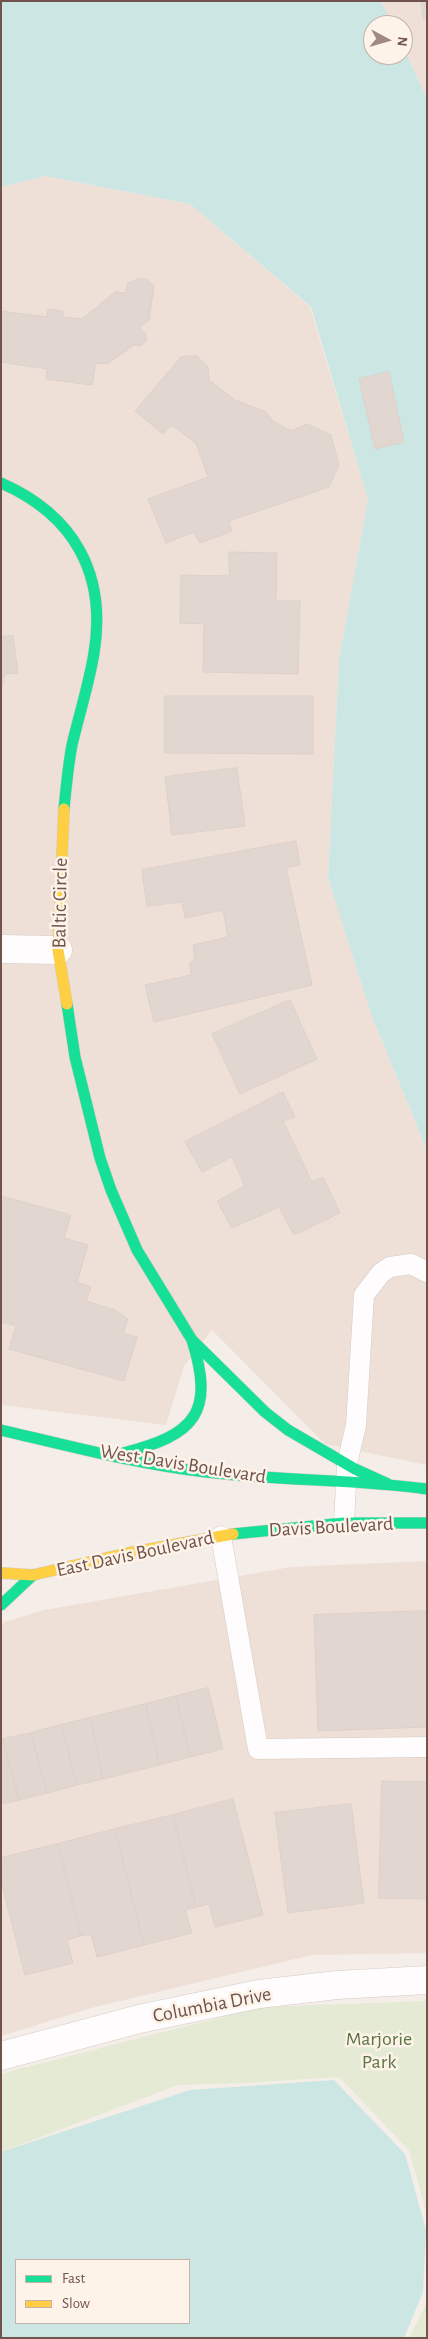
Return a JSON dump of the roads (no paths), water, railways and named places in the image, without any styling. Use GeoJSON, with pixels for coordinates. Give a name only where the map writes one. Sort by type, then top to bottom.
{"type":"FeatureCollection","features":[{"type":"Feature","properties":{"kind":"street","name":"Baltic Circle"},"geometry":{"type":"LineString","coordinates":[[1,483],[26,494],[60,521],[74,540],[89,570],[95,600],[97,628],[94,654],[72,747],[63,813],[58,950],[75,1057],[100,1158],[111,1190],[137,1250],[192,1340]]}},
{"type":"Feature","properties":{"kind":"street"},"geometry":{"type":"LineString","coordinates":[[1,949],[58,950]]}},
{"type":"Feature","properties":{"kind":"street"},"geometry":{"type":"LineString","coordinates":[[115,1455],[162,1443],[174,1436],[192,1418],[200,1402],[201,1371],[192,1340]]}},
{"type":"Feature","properties":{"kind":"street"},"geometry":{"type":"LineString","coordinates":[[192,1340],[265,1412],[346,1473],[388,1484]]}},
{"type":"Feature","properties":{"kind":"street","name":"West Davis Boulevard"},"geometry":{"type":"LineString","coordinates":[[1,1430],[115,1455],[232,1475],[346,1473],[388,1484],[427,1489]]}},
{"type":"Feature","properties":{"kind":"street","name":"Davis Boulevard"},"geometry":{"type":"LineString","coordinates":[[229,1534],[344,1523],[427,1523]]}},
{"type":"Feature","properties":{"kind":"street","name":"East Davis Boulevard"},"geometry":{"type":"LineString","coordinates":[[1,1573],[33,1575],[229,1534]]}},
{"type":"Feature","properties":{"kind":"street","name":"East Davis Boulevard"},"geometry":{"type":"LineString","coordinates":[[1,1605],[33,1575]]}},
{"type":"Feature","properties":{"kind":"street","name":"Columbia Drive"},"geometry":{"type":"LineString","coordinates":[[1,2056],[139,2019],[259,1994],[337,1985],[427,1980]]}},
{"type":"Feature","properties":{"kind":"lane"},"geometry":{"type":"LineString","coordinates":[[344,1523],[346,1473],[356,1425],[364,1295],[382,1273],[390,1267],[411,1264],[427,1272]]}},
{"type":"Feature","properties":{"kind":"lane"},"geometry":{"type":"LineString","coordinates":[[229,1534],[258,1749],[427,1747]]}},
{"type":"Feature","properties":{"kind":"water"},"geometry":{"type":"Polygon","coordinates":[[[1,1],[381,1],[388,15],[363,15],[363,65],[411,65],[427,98],[427,1150],[371,1014],[328,878],[339,660],[368,499],[311,307],[190,204],[45,176],[1,187],[1,1]]]}},
{"type":"Feature","properties":{"kind":"water"},"geometry":{"type":"Polygon","coordinates":[[[334,2080],[405,2154],[426,2230],[423,2292],[404,2338],[1,2338],[1,2152],[190,2090],[334,2080]]]}},
{"type":"Feature","properties":{"kind":"park label","name":"Marjorie Park"},"geometry":{"type":"Point","coordinates":[379,2050]}}]}
